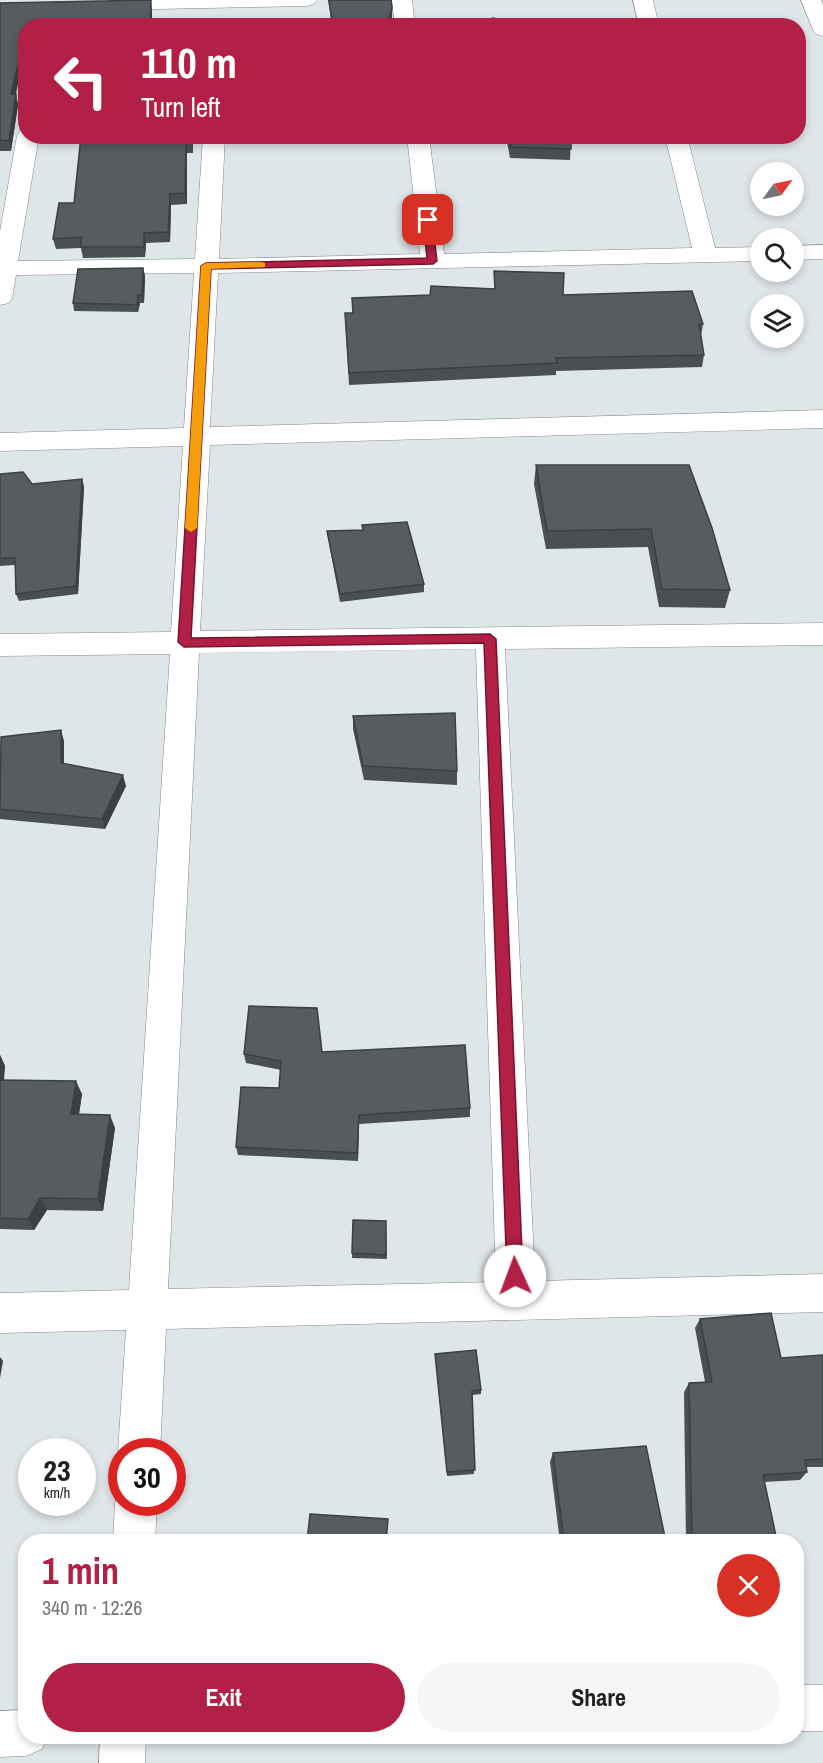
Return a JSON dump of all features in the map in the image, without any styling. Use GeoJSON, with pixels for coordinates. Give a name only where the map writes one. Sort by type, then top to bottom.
{"type":"FeatureCollection","features":[{"type":"Feature","properties":{"kind":"street"},"geometry":{"type":"LineString","coordinates":[[86,4],[307,0]]}},
{"type":"Feature","properties":{"kind":"street"},"geometry":{"type":"LineString","coordinates":[[402,0],[404,18]]}},
{"type":"Feature","properties":{"kind":"street"},"geometry":{"type":"LineString","coordinates":[[643,0],[647,18]]}},
{"type":"Feature","properties":{"kind":"street"},"geometry":{"type":"LineString","coordinates":[[811,0],[823,30]]}},
{"type":"Feature","properties":{"kind":"street"},"geometry":{"type":"LineString","coordinates":[[221,18],[222,1]]}},
{"type":"Feature","properties":{"kind":"street"},"geometry":{"type":"LineString","coordinates":[[0,298],[3,268],[26,144]]}},
{"type":"Feature","properties":{"kind":"street"},"geometry":{"type":"LineString","coordinates":[[140,1438],[214,144]]}},
{"type":"Feature","properties":{"kind":"street"},"geometry":{"type":"LineString","coordinates":[[419,144],[433,261]]}},
{"type":"Feature","properties":{"kind":"street"},"geometry":{"type":"LineString","coordinates":[[678,144],[705,255]]}},
{"type":"Feature","properties":{"kind":"street"},"geometry":{"type":"LineString","coordinates":[[804,253],[823,252]]}},
{"type":"Feature","properties":{"kind":"street"},"geometry":{"type":"LineString","coordinates":[[3,268],[750,254]]}},
{"type":"Feature","properties":{"kind":"street"},"geometry":{"type":"LineString","coordinates":[[0,442],[823,419]]}},
{"type":"Feature","properties":{"kind":"street"},"geometry":{"type":"LineString","coordinates":[[490,639],[516,1300]]}},
{"type":"Feature","properties":{"kind":"street"},"geometry":{"type":"LineString","coordinates":[[0,645],[490,639],[821,641]]}},
{"type":"Feature","properties":{"kind":"street"},"geometry":{"type":"LineString","coordinates":[[0,1313],[823,1293]]}},
{"type":"Feature","properties":{"kind":"street"},"geometry":{"type":"LineString","coordinates":[[134,1534],[135,1516]]}},
{"type":"Feature","properties":{"kind":"street"},"geometry":{"type":"LineString","coordinates":[[804,1708],[823,1708]]}},
{"type":"Feature","properties":{"kind":"street"},"geometry":{"type":"LineString","coordinates":[[0,1734],[18,1733]]}},
{"type":"Feature","properties":{"kind":"street"},"geometry":{"type":"LineString","coordinates":[[122,1763],[123,1744]]}},
{"type":"Feature","properties":{"kind":"building"},"geometry":{"type":"Polygon","coordinates":[[[151,0],[150,18],[18,18],[18,65],[11,94],[16,94],[9,141],[0,140],[0,3],[151,0]]]}},
{"type":"Feature","properties":{"kind":"building"},"geometry":{"type":"Polygon","coordinates":[[[329,0],[391,0],[389,18],[332,18],[329,0]]]}},
{"type":"Feature","properties":{"kind":"building"},"geometry":{"type":"Polygon","coordinates":[[[80,144],[186,144],[185,193],[170,194],[168,232],[144,233],[144,247],[80,247],[82,237],[53,239],[59,203],[74,203],[80,144]]]}},
{"type":"Feature","properties":{"kind":"building"},"geometry":{"type":"Polygon","coordinates":[[[510,144],[571,144],[571,149],[511,147],[510,144]]]}},
{"type":"Feature","properties":{"kind":"building"},"geometry":{"type":"Polygon","coordinates":[[[143,268],[142,295],[138,295],[137,305],[73,303],[78,269],[143,268]]]}},
{"type":"Feature","properties":{"kind":"building"},"geometry":{"type":"Polygon","coordinates":[[[494,271],[564,273],[563,295],[692,291],[703,324],[699,324],[704,355],[556,358],[557,363],[349,373],[345,313],[353,313],[352,298],[430,295],[431,286],[495,289],[494,271]]]}},
{"type":"Feature","properties":{"kind":"building"},"geometry":{"type":"Polygon","coordinates":[[[536,465],[689,465],[712,528],[730,590],[662,589],[651,529],[547,531],[536,465]]]}},
{"type":"Feature","properties":{"kind":"building"},"geometry":{"type":"Polygon","coordinates":[[[23,472],[32,484],[82,479],[76,586],[16,594],[15,558],[0,558],[0,474],[23,472]]]}},
{"type":"Feature","properties":{"kind":"building"},"geometry":{"type":"Polygon","coordinates":[[[407,522],[424,584],[340,594],[327,531],[363,530],[362,525],[407,522]]]}},
{"type":"Feature","properties":{"kind":"building"},"geometry":{"type":"Polygon","coordinates":[[[455,713],[457,771],[363,766],[353,716],[455,713]]]}},
{"type":"Feature","properties":{"kind":"building"},"geometry":{"type":"Polygon","coordinates":[[[61,730],[61,763],[123,775],[102,819],[0,809],[1,737],[61,730]]]}},
{"type":"Feature","properties":{"kind":"building"},"geometry":{"type":"Polygon","coordinates":[[[249,1006],[317,1008],[322,1052],[465,1045],[470,1108],[359,1115],[357,1153],[236,1147],[241,1087],[279,1088],[281,1061],[244,1054],[249,1006]]]}},
{"type":"Feature","properties":{"kind":"building"},"geometry":{"type":"Polygon","coordinates":[[[0,1080],[76,1081],[71,1114],[110,1115],[98,1199],[40,1198],[28,1219],[0,1218],[0,1080]]]}},
{"type":"Feature","properties":{"kind":"building"},"geometry":{"type":"Polygon","coordinates":[[[353,1220],[386,1221],[386,1255],[352,1253],[353,1220]]]}},
{"type":"Feature","properties":{"kind":"building"},"geometry":{"type":"Polygon","coordinates":[[[771,1313],[781,1358],[823,1355],[823,1459],[805,1460],[807,1472],[763,1475],[776,1534],[692,1534],[689,1383],[712,1382],[700,1319],[771,1313]]]}},
{"type":"Feature","properties":{"kind":"building"},"geometry":{"type":"Polygon","coordinates":[[[476,1350],[481,1390],[472,1391],[475,1470],[447,1472],[435,1354],[476,1350]]]}},
{"type":"Feature","properties":{"kind":"building"},"geometry":{"type":"Polygon","coordinates":[[[646,1446],[664,1534],[563,1534],[553,1453],[646,1446]]]}},
{"type":"Feature","properties":{"kind":"building"},"geometry":{"type":"Polygon","coordinates":[[[310,1514],[388,1519],[387,1534],[308,1534],[310,1514]]]}},
{"type":"Feature","properties":{"kind":"slow traffic"},"geometry":{"type":"LineString","coordinates":[[191,528],[206,266],[262,265]]}},
{"type":"Feature","properties":{"kind":"route"},"geometry":{"type":"LineString","coordinates":[[428,220],[433,261],[206,266],[184,642],[490,639],[515,1276]]}}]}
